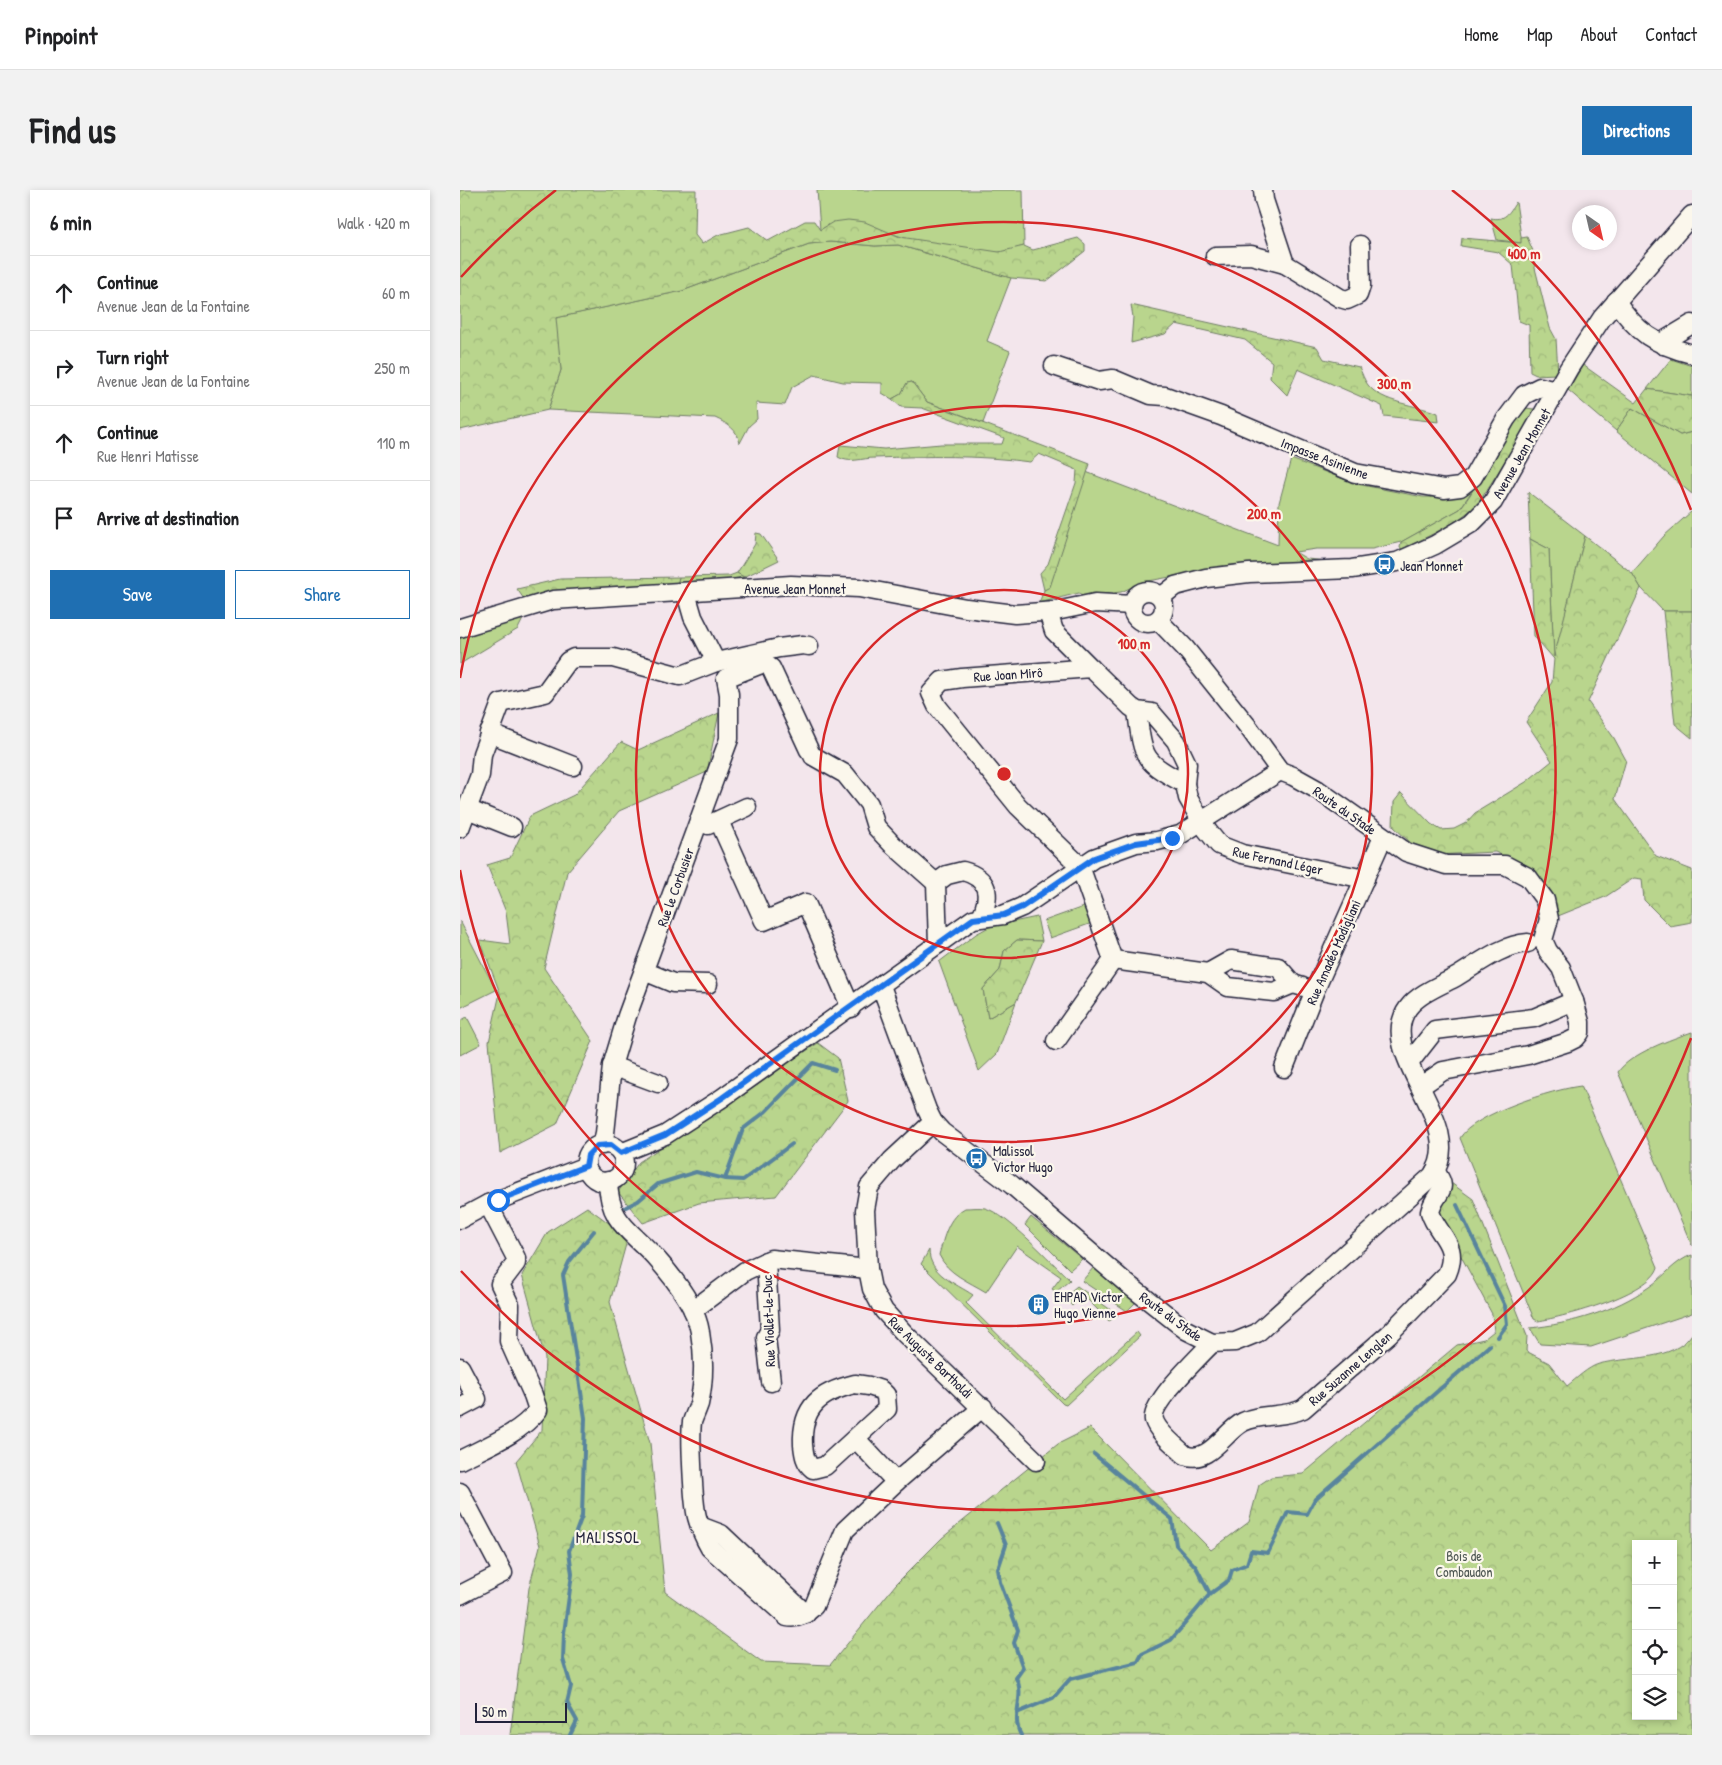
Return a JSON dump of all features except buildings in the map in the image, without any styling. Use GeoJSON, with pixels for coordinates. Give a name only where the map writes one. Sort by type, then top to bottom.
{"type":"FeatureCollection","features":[{"type":"Feature","properties":{"kind":"street"},"geometry":{"type":"LineString","coordinates":[[1263,190],[1264,200],[1285,264]]}},
{"type":"Feature","properties":{"kind":"street","name":"Avenue Jean Monnet"},"geometry":{"type":"LineString","coordinates":[[1161,597],[1175,586],[1206,578],[1249,573],[1314,572],[1367,568],[1397,562],[1435,545],[1472,523],[1493,502],[1555,391],[1585,343],[1616,301],[1692,215]]}},
{"type":"Feature","properties":{"kind":"street"},"geometry":{"type":"LineString","coordinates":[[1215,256],[1251,255],[1285,264],[1340,298],[1347,300],[1358,295],[1361,286],[1360,245]]}},
{"type":"Feature","properties":{"kind":"street"},"geometry":{"type":"LineString","coordinates":[[1616,301],[1636,328],[1663,345],[1692,354]]}},
{"type":"Feature","properties":{"kind":"street"},"geometry":{"type":"LineString","coordinates":[[1663,345],[1667,339],[1692,324]]}},
{"type":"Feature","properties":{"kind":"street","name":"Impasse Asinienne"},"geometry":{"type":"LineString","coordinates":[[1054,366],[1099,381],[1113,379],[1151,395],[1165,396],[1221,416],[1355,473],[1444,489],[1460,487],[1474,477],[1506,419],[1524,395],[1540,387],[1555,391]]}},
{"type":"Feature","properties":{"kind":"street","name":"Avenue Jean Monnet"},"geometry":{"type":"LineString","coordinates":[[460,628],[553,600],[686,593],[736,588],[819,585],[859,588],[966,608],[1015,614],[1048,612],[1095,603],[1132,605]]}},
{"type":"Feature","properties":{"kind":"street"},"geometry":{"type":"LineString","coordinates":[[1144,591],[1153,591],[1161,597],[1164,605],[1164,614],[1158,620],[1149,624],[1140,621],[1133,614],[1132,605],[1136,596],[1144,591]]}},
{"type":"Feature","properties":{"kind":"street"},"geometry":{"type":"LineString","coordinates":[[686,593],[693,617],[716,662]]}},
{"type":"Feature","properties":{"kind":"street"},"geometry":{"type":"LineString","coordinates":[[1048,612],[1054,631],[1137,711],[1152,713],[1176,742],[1188,764],[1185,784],[1188,798],[1202,822]]}},
{"type":"Feature","properties":{"kind":"street"},"geometry":{"type":"LineString","coordinates":[[621,1153],[665,1135],[686,1122],[850,1008],[973,919],[1004,915],[1022,907],[1094,858],[1136,843],[1157,841],[1180,835],[1280,771],[1254,734],[1185,648],[1158,620]]}},
{"type":"Feature","properties":{"kind":"street"},"geometry":{"type":"LineString","coordinates":[[460,828],[480,775],[482,754],[489,733],[502,704],[545,693],[564,664],[574,658],[613,658],[680,676],[716,662],[779,648],[803,644],[809,646]]}},
{"type":"Feature","properties":{"kind":"street","name":"Rue le Corbusier"},"geometry":{"type":"LineString","coordinates":[[602,1144],[605,1133],[612,1066],[644,971],[730,739],[729,694],[726,678],[764,663],[771,668],[811,753],[845,774],[869,804],[876,827],[892,844],[936,883]]}},
{"type":"Feature","properties":{"kind":"street","name":"Rue Joan Mirô"},"geometry":{"type":"LineString","coordinates":[[1080,866],[1018,806],[993,777],[937,706],[931,693],[942,681],[1091,668]]}},
{"type":"Feature","properties":{"kind":"street"},"geometry":{"type":"LineString","coordinates":[[1137,711],[1142,748],[1154,768],[1185,784]]}},
{"type":"Feature","properties":{"kind":"street"},"geometry":{"type":"LineString","coordinates":[[489,733],[573,766]]}},
{"type":"Feature","properties":{"kind":"street","name":"Route du Stade"},"geometry":{"type":"LineString","coordinates":[[1280,771],[1318,790],[1406,852],[1432,862],[1460,866],[1495,863],[1517,870],[1535,885],[1546,900],[1548,919],[1535,941]]}},
{"type":"Feature","properties":{"kind":"street"},"geometry":{"type":"LineString","coordinates":[[696,830],[747,807]]}},
{"type":"Feature","properties":{"kind":"street"},"geometry":{"type":"LineString","coordinates":[[467,809],[512,827]]}},
{"type":"Feature","properties":{"kind":"street"},"geometry":{"type":"LineString","coordinates":[[719,821],[764,921],[806,903],[850,1008]]}},
{"type":"Feature","properties":{"kind":"street","name":"Rue Fernand Léger"},"geometry":{"type":"LineString","coordinates":[[1202,822],[1213,838],[1226,849],[1365,880]]}},
{"type":"Feature","properties":{"kind":"street","name":"Rue Amadéo Modigliani"},"geometry":{"type":"LineString","coordinates":[[1284,1068],[1315,990],[1383,837]]}},
{"type":"Feature","properties":{"kind":"street"},"geometry":{"type":"LineString","coordinates":[[1080,866],[1113,960]]}},
{"type":"Feature","properties":{"kind":"street"},"geometry":{"type":"LineString","coordinates":[[938,944],[936,883],[947,876],[963,871],[980,878],[986,888],[987,896],[986,906],[981,917]]}},
{"type":"Feature","properties":{"kind":"street"},"geometry":{"type":"LineString","coordinates":[[1421,1086],[1443,1071],[1528,1055],[1576,1038],[1581,1028],[1574,1001],[1561,968],[1548,951],[1535,941],[1517,944],[1499,952],[1408,1007],[1400,1029],[1410,1062],[1440,1137],[1442,1154],[1440,1166],[1435,1171]]}},
{"type":"Feature","properties":{"kind":"street"},"geometry":{"type":"LineString","coordinates":[[1113,960],[1208,973],[1228,987],[1274,992],[1293,984]]}},
{"type":"Feature","properties":{"kind":"street"},"geometry":{"type":"LineString","coordinates":[[1056,1041],[1113,960]]}},
{"type":"Feature","properties":{"kind":"street"},"geometry":{"type":"LineString","coordinates":[[1208,973],[1231,960],[1278,967],[1293,984],[1315,990]]}},
{"type":"Feature","properties":{"kind":"street"},"geometry":{"type":"LineString","coordinates":[[644,971],[673,982],[708,984]]}},
{"type":"Feature","properties":{"kind":"street"},"geometry":{"type":"LineString","coordinates":[[881,986],[933,1122]]}},
{"type":"Feature","properties":{"kind":"street"},"geometry":{"type":"LineString","coordinates":[[1410,1062],[1435,1030],[1534,1018],[1574,1001]]}},
{"type":"Feature","properties":{"kind":"street"},"geometry":{"type":"LineString","coordinates":[[612,1066],[658,1083]]}},
{"type":"Feature","properties":{"kind":"street","name":"Route du Stade"},"geometry":{"type":"LineString","coordinates":[[933,1122],[942,1132],[1012,1185],[1125,1282],[1186,1330],[1212,1344],[1235,1342],[1257,1333],[1435,1171]]}},
{"type":"Feature","properties":{"kind":"street","name":"Rue Auguste Bartholdi"},"geometry":{"type":"LineString","coordinates":[[933,1122],[892,1160],[869,1187],[865,1210],[868,1269],[872,1288],[884,1311],[1036,1461]]}},
{"type":"Feature","properties":{"kind":"street"},"geometry":{"type":"LineString","coordinates":[[602,1144],[611,1145],[621,1153],[623,1160],[622,1170],[615,1178],[608,1181],[596,1180],[591,1176],[586,1166],[591,1150],[602,1144]]}},
{"type":"Feature","properties":{"kind":"street"},"geometry":{"type":"LineString","coordinates":[[460,1219],[488,1204],[586,1166]]}},
{"type":"Feature","properties":{"kind":"street","name":"Rue Suzanne Lenglen"},"geometry":{"type":"LineString","coordinates":[[1212,1344],[1158,1402],[1153,1415],[1156,1426],[1185,1455],[1191,1457],[1206,1453],[1242,1422],[1291,1414],[1303,1409],[1389,1334],[1447,1274],[1451,1264],[1450,1247],[1430,1212],[1443,1187],[1443,1182],[1435,1171]]}},
{"type":"Feature","properties":{"kind":"street"},"geometry":{"type":"LineString","coordinates":[[608,1181],[608,1200],[613,1211],[625,1229],[656,1258],[693,1310]]}},
{"type":"Feature","properties":{"kind":"street"},"geometry":{"type":"LineString","coordinates":[[460,1460],[505,1436],[533,1416],[538,1410],[534,1395],[509,1341],[510,1304],[500,1284],[516,1262],[516,1258],[488,1204]]}},
{"type":"Feature","properties":{"kind":"street","name":"Rue Viollet-le-Duc"},"geometry":{"type":"LineString","coordinates":[[693,1310],[745,1271],[766,1261],[780,1258],[868,1269]]}},
{"type":"Feature","properties":{"kind":"street","name":"Rue Viollet-le-Duc"},"geometry":{"type":"LineString","coordinates":[[766,1261],[770,1330],[766,1337],[770,1382]]}},
{"type":"Feature","properties":{"kind":"street","name":"Rue Auguste Bartholdi"},"geometry":{"type":"LineString","coordinates":[[693,1310],[700,1332],[702,1378],[699,1405],[692,1422],[691,1438],[696,1516],[710,1548],[787,1618],[795,1618],[806,1614],[814,1606],[845,1530],[896,1482],[983,1407]]}},
{"type":"Feature","properties":{"kind":"street"},"geometry":{"type":"LineString","coordinates":[[460,1367],[477,1399],[460,1408]]}},
{"type":"Feature","properties":{"kind":"street"},"geometry":{"type":"LineString","coordinates":[[849,1386],[869,1386],[881,1390],[886,1395],[887,1409],[856,1439],[824,1466],[813,1469],[804,1456],[803,1438],[805,1420],[811,1407],[823,1396],[836,1389],[849,1386]]}},
{"type":"Feature","properties":{"kind":"street"},"geometry":{"type":"LineString","coordinates":[[856,1439],[896,1482]]}},
{"type":"Feature","properties":{"kind":"street"},"geometry":{"type":"LineString","coordinates":[[460,1492],[503,1573],[465,1592]]}},
{"type":"Feature","properties":{"kind":"green space"},"geometry":{"type":"Polygon","coordinates":[[[460,190],[696,190],[695,235],[702,244],[718,235],[749,227],[768,241],[805,221],[814,221],[820,230],[833,222],[848,220],[865,222],[900,237],[999,252],[1024,246],[1033,250],[1078,238],[1085,244],[1085,251],[1047,281],[1011,278],[898,245],[875,246],[830,242],[809,244],[682,291],[556,318],[561,370],[548,410],[460,430],[460,190]]]}},
{"type":"Feature","properties":{"kind":"green space"},"geometry":{"type":"Polygon","coordinates":[[[817,190],[1023,190],[1024,246],[1002,252],[966,250],[908,239],[860,222],[851,221],[831,224],[820,230],[817,190]]]}},
{"type":"Feature","properties":{"kind":"green space"},"geometry":{"type":"Polygon","coordinates":[[[1516,202],[1522,243],[1497,240],[1491,218],[1503,217],[1509,213],[1516,202]]]}},
{"type":"Feature","properties":{"kind":"green space"},"geometry":{"type":"Polygon","coordinates":[[[1527,237],[1536,258],[1534,264],[1550,328],[1556,339],[1558,372],[1556,374],[1536,375],[1530,372],[1529,325],[1519,321],[1513,265],[1498,252],[1461,246],[1462,238],[1521,243],[1521,238],[1527,237]]]}},
{"type":"Feature","properties":{"kind":"green space"},"geometry":{"type":"Polygon","coordinates":[[[830,242],[875,246],[898,245],[1011,278],[987,341],[1010,351],[983,423],[927,402],[912,382],[907,383],[901,394],[892,399],[882,393],[882,383],[843,382],[814,375],[792,387],[785,405],[756,403],[757,419],[749,426],[740,443],[737,434],[731,428],[715,418],[548,410],[561,370],[555,318],[682,291],[809,244],[830,242]]]}},
{"type":"Feature","properties":{"kind":"green space"},"geometry":{"type":"Polygon","coordinates":[[[1131,305],[1317,347],[1324,359],[1359,367],[1368,385],[1382,396],[1438,413],[1439,422],[1384,416],[1382,406],[1298,369],[1287,395],[1270,378],[1272,362],[1245,340],[1176,324],[1165,334],[1131,343],[1133,317],[1131,305]]]}},
{"type":"Feature","properties":{"kind":"green space"},"geometry":{"type":"Polygon","coordinates":[[[1671,359],[1692,366],[1692,396],[1647,389],[1671,359]]]}},
{"type":"Feature","properties":{"kind":"green space"},"geometry":{"type":"Polygon","coordinates":[[[1583,365],[1636,403],[1647,389],[1692,396],[1692,432],[1680,435],[1632,408],[1616,431],[1568,390],[1583,365]]]}},
{"type":"Feature","properties":{"kind":"green space"},"geometry":{"type":"Polygon","coordinates":[[[912,382],[927,402],[1090,464],[1050,587],[1044,590],[1040,573],[1048,564],[1076,483],[1077,470],[1039,454],[1030,462],[991,458],[914,457],[847,460],[838,457],[840,445],[884,449],[941,444],[1002,444],[1004,438],[922,408],[901,407],[892,399],[901,394],[907,383],[912,382]]]}},
{"type":"Feature","properties":{"kind":"green space"},"geometry":{"type":"Polygon","coordinates":[[[1526,408],[1534,409],[1536,412],[1478,504],[1461,518],[1442,529],[1402,549],[1400,548],[1401,542],[1460,509],[1494,452],[1526,408]]]}},
{"type":"Feature","properties":{"kind":"green space"},"geometry":{"type":"Polygon","coordinates":[[[1632,408],[1680,435],[1692,432],[1692,494],[1616,431],[1632,408]]]}},
{"type":"Feature","properties":{"kind":"green space"},"geometry":{"type":"Polygon","coordinates":[[[1291,459],[1357,484],[1423,497],[1455,497],[1466,492],[1477,483],[1460,509],[1401,542],[1372,549],[1316,549],[1295,552],[1307,559],[1337,562],[1208,570],[1143,582],[1121,592],[1083,596],[1079,593],[1039,603],[1044,590],[1050,586],[1086,472],[1278,545],[1279,503],[1291,459]]]}},
{"type":"Feature","properties":{"kind":"green space"},"geometry":{"type":"Polygon","coordinates":[[[1528,492],[1585,536],[1554,659],[1549,549],[1530,539],[1528,492]]]}},
{"type":"Feature","properties":{"kind":"green space"},"geometry":{"type":"Polygon","coordinates":[[[1692,511],[1692,611],[1663,611],[1641,588],[1632,573],[1664,536],[1692,511]]]}},
{"type":"Feature","properties":{"kind":"green space"},"geometry":{"type":"Polygon","coordinates":[[[756,533],[761,534],[779,560],[744,577],[737,573],[755,544],[756,533]]]}},
{"type":"Feature","properties":{"kind":"green space"},"geometry":{"type":"Polygon","coordinates":[[[1585,536],[1632,573],[1641,588],[1588,702],[1614,738],[1626,760],[1615,799],[1656,856],[1692,870],[1692,922],[1670,926],[1644,900],[1642,879],[1634,878],[1605,897],[1558,916],[1547,886],[1529,867],[1495,852],[1435,855],[1415,847],[1393,826],[1394,802],[1401,793],[1431,824],[1441,830],[1454,829],[1466,823],[1475,813],[1526,782],[1552,761],[1526,722],[1552,682],[1554,659],[1534,636],[1530,539],[1549,549],[1554,657],[1585,536]]]}},
{"type":"Feature","properties":{"kind":"green space"},"geometry":{"type":"Polygon","coordinates":[[[737,573],[744,577],[676,588],[679,577],[729,576],[737,573]]]}},
{"type":"Feature","properties":{"kind":"green space"},"geometry":{"type":"Polygon","coordinates":[[[679,577],[676,588],[526,602],[517,589],[560,579],[679,577]]]}},
{"type":"Feature","properties":{"kind":"green space"},"geometry":{"type":"Polygon","coordinates":[[[1663,611],[1692,611],[1692,738],[1675,724],[1663,611]]]}},
{"type":"Feature","properties":{"kind":"green space"},"geometry":{"type":"Polygon","coordinates":[[[524,617],[518,629],[460,664],[460,638],[524,617]]]}},
{"type":"Feature","properties":{"kind":"green space"},"geometry":{"type":"Polygon","coordinates":[[[719,713],[707,772],[619,811],[567,872],[544,968],[593,1041],[557,1124],[500,1153],[489,1042],[500,993],[480,940],[510,944],[506,912],[487,865],[510,858],[530,816],[574,795],[621,742],[638,750],[719,713]]]}},
{"type":"Feature","properties":{"kind":"green space"},"geometry":{"type":"Polygon","coordinates":[[[1086,906],[1092,923],[1050,938],[1044,921],[1086,906]]]}},
{"type":"Feature","properties":{"kind":"green space"},"geometry":{"type":"Polygon","coordinates":[[[1037,917],[1042,941],[1017,940],[1004,951],[1000,970],[983,989],[988,1018],[1016,1002],[997,1054],[979,1071],[939,962],[976,934],[989,927],[1037,917]]]}},
{"type":"Feature","properties":{"kind":"green space"},"geometry":{"type":"Polygon","coordinates":[[[460,921],[496,990],[460,1008],[460,921]]]}},
{"type":"Feature","properties":{"kind":"green space"},"geometry":{"type":"Polygon","coordinates":[[[1017,940],[1042,941],[1016,1002],[988,1018],[983,989],[1000,970],[1004,951],[1017,940]]]}},
{"type":"Feature","properties":{"kind":"green space"},"geometry":{"type":"Polygon","coordinates":[[[467,1017],[481,1044],[460,1055],[460,1021],[467,1017]]]}},
{"type":"Feature","properties":{"kind":"green space"},"geometry":{"type":"Polygon","coordinates":[[[1692,1032],[1692,1246],[1618,1072],[1624,1065],[1642,1053],[1692,1032]]]}},
{"type":"Feature","properties":{"kind":"green space"},"geometry":{"type":"Polygon","coordinates":[[[818,1043],[838,1058],[848,1101],[776,1196],[699,1203],[643,1223],[618,1192],[639,1162],[818,1043]]]}},
{"type":"Feature","properties":{"kind":"green space"},"geometry":{"type":"Polygon","coordinates":[[[1581,1086],[1658,1267],[1652,1277],[1624,1295],[1567,1315],[1538,1321],[1534,1319],[1460,1138],[1468,1129],[1481,1120],[1515,1104],[1534,1097],[1581,1086]]]}},
{"type":"Feature","properties":{"kind":"green space","name":"Bois de Combaudon"},"geometry":{"type":"Polygon","coordinates":[[[1451,1183],[1473,1199],[1527,1336],[1526,1351],[1549,1363],[1567,1386],[1586,1370],[1599,1364],[1662,1354],[1684,1343],[1692,1334],[1692,1735],[510,1735],[529,1588],[540,1546],[516,1461],[542,1430],[545,1358],[522,1275],[548,1232],[587,1207],[628,1237],[610,1302],[650,1443],[665,1592],[761,1662],[830,1665],[896,1584],[942,1538],[1058,1444],[1090,1428],[1211,1550],[1249,1522],[1259,1485],[1271,1477],[1303,1474],[1457,1345],[1484,1339],[1494,1331],[1492,1314],[1439,1215],[1440,1200],[1451,1183]]]}},
{"type":"Feature","properties":{"kind":"green space"},"geometry":{"type":"Polygon","coordinates":[[[965,1208],[985,1208],[1005,1219],[1070,1280],[1056,1292],[1052,1289],[1061,1277],[1017,1246],[986,1292],[953,1272],[939,1255],[951,1222],[965,1208]]]}},
{"type":"Feature","properties":{"kind":"green space"},"geometry":{"type":"Polygon","coordinates":[[[1031,1217],[1082,1259],[1070,1270],[1025,1225],[1031,1217]]]}},
{"type":"Feature","properties":{"kind":"green space"},"geometry":{"type":"Polygon","coordinates":[[[929,1250],[930,1258],[938,1272],[973,1295],[966,1303],[1063,1399],[1137,1332],[1140,1336],[1066,1405],[1063,1404],[921,1264],[929,1250]]]}},
{"type":"Feature","properties":{"kind":"green space"},"geometry":{"type":"Polygon","coordinates":[[[1692,1255],[1692,1313],[1591,1347],[1540,1344],[1530,1328],[1577,1320],[1622,1303],[1649,1287],[1680,1261],[1692,1255]]]}},
{"type":"Feature","properties":{"kind":"green space"},"geometry":{"type":"Polygon","coordinates":[[[1094,1267],[1136,1302],[1127,1311],[1082,1281],[1094,1267]]]}},
{"type":"Feature","properties":{"kind":"green space"},"geometry":{"type":"Polygon","coordinates":[[[1077,1286],[1118,1315],[1109,1321],[1083,1295],[1072,1306],[1069,1302],[1071,1291],[1077,1286]]]}},
{"type":"Feature","properties":{"kind":"waterway"},"geometry":{"type":"LineString","coordinates":[[626,1207],[638,1201],[658,1184],[696,1172],[725,1179],[743,1129],[765,1112],[813,1063],[835,1070]]}},
{"type":"Feature","properties":{"kind":"waterway"},"geometry":{"type":"LineString","coordinates":[[725,1179],[743,1180],[792,1144]]}},
{"type":"Feature","properties":{"kind":"waterway"},"geometry":{"type":"LineString","coordinates":[[1457,1205],[1505,1306],[1507,1324],[1498,1337]]}},
{"type":"Feature","properties":{"kind":"waterway"},"geometry":{"type":"LineString","coordinates":[[570,1735],[577,1721],[567,1703],[571,1686],[563,1659],[564,1633],[572,1574],[569,1551],[582,1516],[585,1418],[563,1275],[569,1262],[594,1231]]}},
{"type":"Feature","properties":{"kind":"waterway"},"geometry":{"type":"LineString","coordinates":[[1017,1713],[1053,1698],[1070,1679],[1138,1662],[1142,1654],[1171,1640],[1210,1594],[1229,1580],[1232,1570],[1247,1564],[1251,1551],[1268,1553],[1288,1512],[1307,1514],[1315,1499],[1490,1345]]}},
{"type":"Feature","properties":{"kind":"waterway"},"geometry":{"type":"LineString","coordinates":[[1094,1454],[1172,1519],[1176,1545],[1196,1567],[1210,1594]]}},
{"type":"Feature","properties":{"kind":"waterway"},"geometry":{"type":"LineString","coordinates":[[997,1523],[1006,1545],[998,1569],[1000,1582],[1018,1630],[1014,1643],[1023,1668],[1016,1678],[1019,1685],[1017,1721],[1021,1735]]}},
{"type":"Feature","properties":{"kind":"place","name":"Jean Monnet"},"geometry":{"type":"Point","coordinates":[1384,565]}},
{"type":"Feature","properties":{"kind":"place","name":"Malissol Victor Hugo"},"geometry":{"type":"Point","coordinates":[977,1158]}},
{"type":"Feature","properties":{"kind":"place","name":"EHPAD Victor Hugo Vienne"},"geometry":{"type":"Point","coordinates":[1038,1304]}},
{"type":"Feature","properties":{"kind":"district","name":"MALISSOL"},"geometry":{"type":"Point","coordinates":[608,1537]}},
{"type":"Feature","properties":{"kind":"route"},"geometry":{"type":"LineString","coordinates":[[498,1200],[586,1166],[591,1150],[602,1144],[611,1145],[621,1153],[665,1135],[748,1080],[973,919],[1004,915],[1022,907],[1080,866],[1115,849],[1136,843],[1172,838]]}}]}
